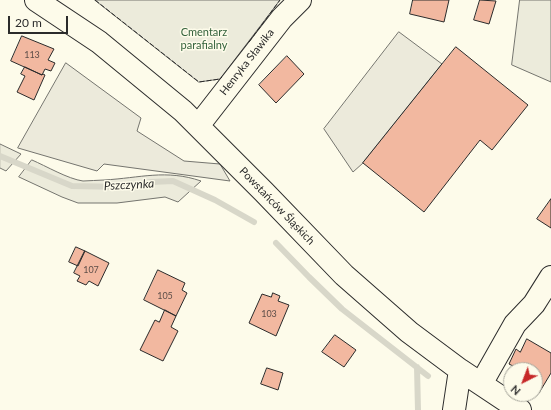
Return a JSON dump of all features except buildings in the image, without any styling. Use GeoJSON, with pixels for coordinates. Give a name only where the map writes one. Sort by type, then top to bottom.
{"type":"FeatureCollection","features":[{"type":"Feature","properties":{"kind":"street","name":"Powstańców Śląskich"},"geometry":{"type":"LineString","coordinates":[[36,0],[99,42],[161,92],[198,126],[264,192],[344,276],[409,332],[516,409]]}},
{"type":"Feature","properties":{"kind":"street","name":"Henryka Sławika"},"geometry":{"type":"LineString","coordinates":[[198,126],[282,18],[300,0]]}},
{"type":"Feature","properties":{"kind":"street"},"geometry":{"type":"LineString","coordinates":[[481,384],[515,324],[534,304],[551,277]]}},
{"type":"Feature","properties":{"kind":"street"},"geometry":{"type":"LineString","coordinates":[[454,410],[460,370]]}},
{"type":"Feature","properties":{"kind":"green space","name":"Cmentarz parafialny"},"geometry":{"type":"Polygon","coordinates":[[[95,0],[280,0],[220,79],[199,82],[95,0]]]}},
{"type":"Feature","properties":{"kind":"green space"},"geometry":{"type":"Polygon","coordinates":[[[520,0],[551,0],[551,82],[512,65],[520,0]]]}},
{"type":"Feature","properties":{"kind":"green space"},"geometry":{"type":"Polygon","coordinates":[[[0,144],[21,154],[6,171],[0,168],[0,144]]]}},
{"type":"Feature","properties":{"kind":"green space"},"geometry":{"type":"Polygon","coordinates":[[[32,160],[64,175],[83,181],[164,175],[188,177],[201,181],[178,202],[165,197],[117,203],[78,203],[19,177],[32,160]]]}},
{"type":"Feature","properties":{"kind":"shaded area"},"geometry":{"type":"Polygon","coordinates":[[[399,32],[442,64],[363,163],[353,172],[324,129],[399,32]]]}},
{"type":"Feature","properties":{"kind":"shaded area"},"geometry":{"type":"Polygon","coordinates":[[[66,63],[141,118],[137,131],[184,161],[220,164],[230,181],[104,164],[97,171],[18,148],[66,63]]]}},
{"type":"Feature","properties":{"kind":"waterway","name":"Pszczynka"},"geometry":{"type":"LineString","coordinates":[[0,156],[72,186],[123,187],[151,182],[173,181],[215,200],[254,222]]}},
{"type":"Feature","properties":{"kind":"waterway","name":"Pszczynka"},"geometry":{"type":"LineString","coordinates":[[276,243],[342,309],[428,376]]}},
{"type":"Feature","properties":{"kind":"waterway"},"geometry":{"type":"LineString","coordinates":[[417,367],[418,410]]}},
{"type":"Feature","properties":{"kind":"fence"},"geometry":{"type":"LineString","coordinates":[[95,0],[199,82],[220,79],[222,77]]}},
{"type":"Feature","properties":{"kind":"fence"},"geometry":{"type":"LineString","coordinates":[[249,42],[280,0]]}}]}
